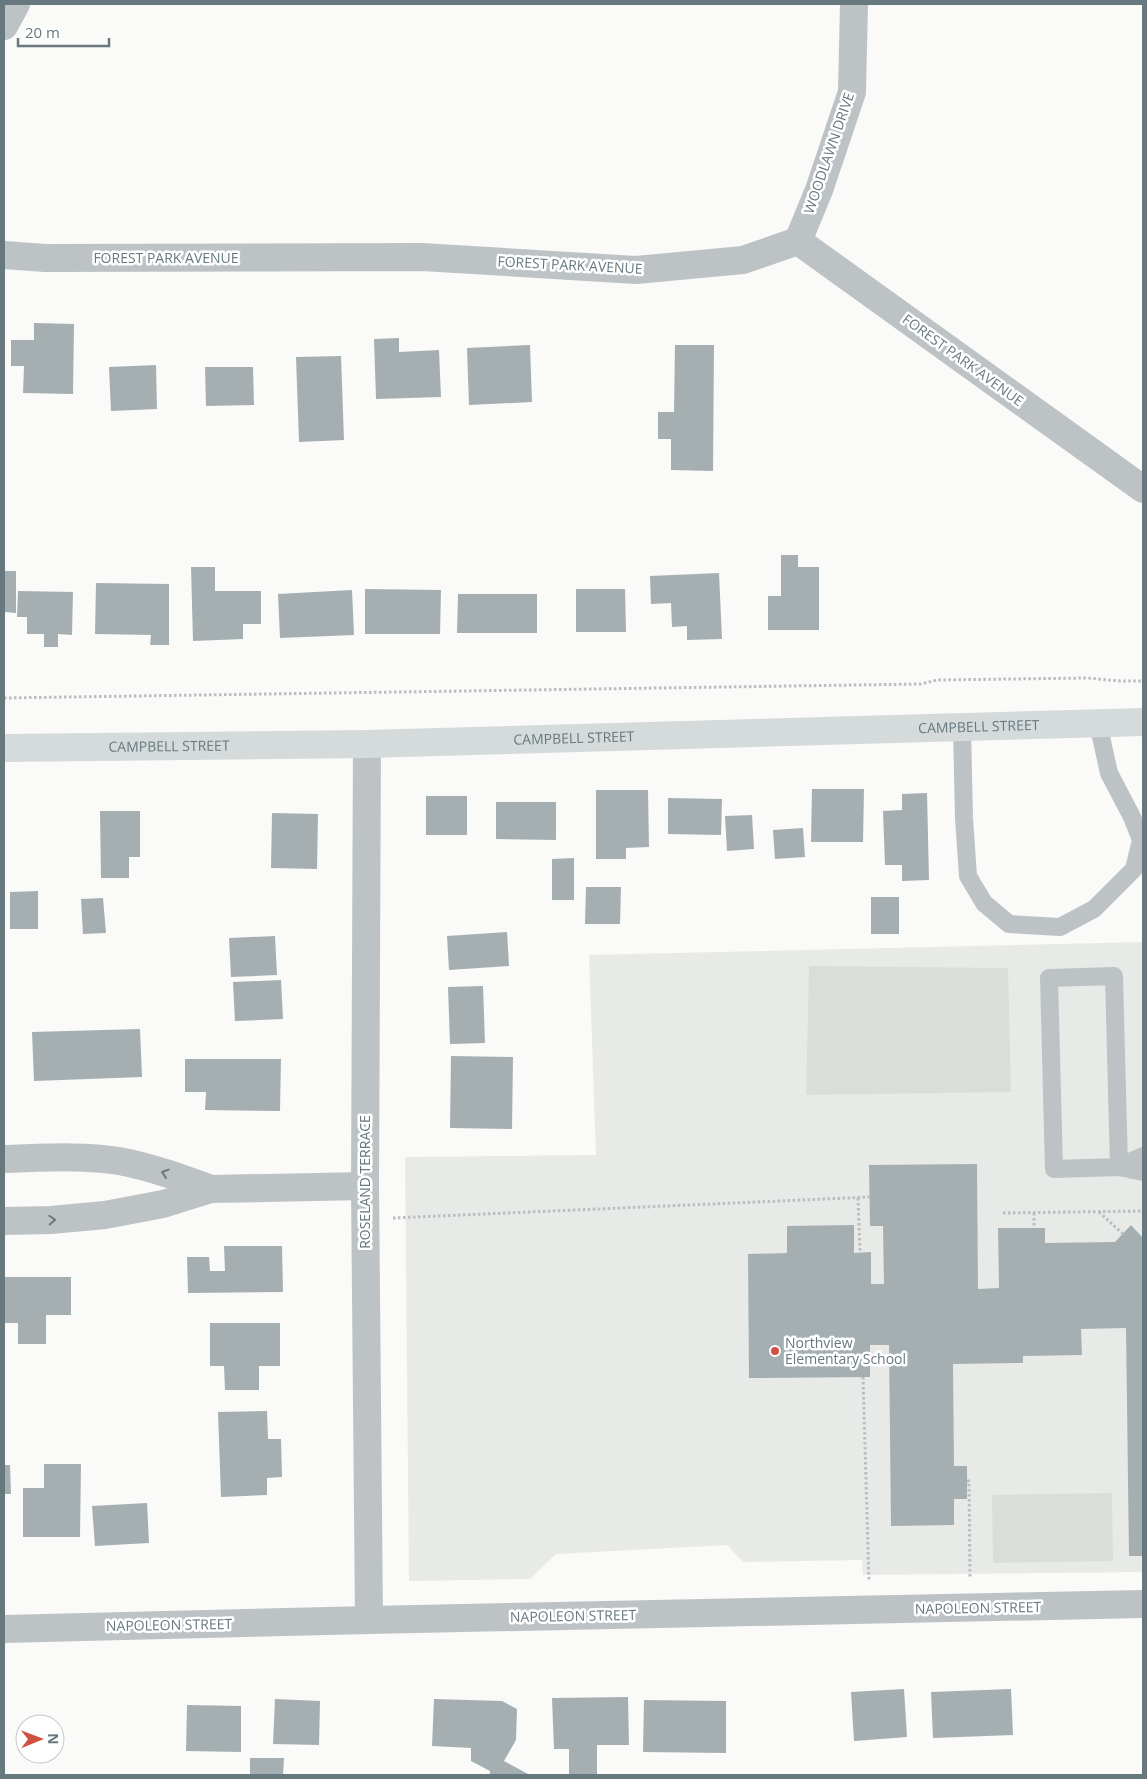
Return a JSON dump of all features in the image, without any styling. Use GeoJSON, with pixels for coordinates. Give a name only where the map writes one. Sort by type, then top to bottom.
{"type":"FeatureCollection","features":[{"type":"Feature","properties":{"kind":"main road","name":"CAMPBELL STREET"},"geometry":{"type":"LineString","coordinates":[[4,748],[367,744],[1143,722]]}},
{"type":"Feature","properties":{"kind":"street"},"geometry":{"type":"LineString","coordinates":[[4,26],[16,4]]}},
{"type":"Feature","properties":{"kind":"street","name":"WOODLAWN DRIVE"},"geometry":{"type":"LineString","coordinates":[[798,241],[820,190],[852,92],[854,4]]}},
{"type":"Feature","properties":{"kind":"street","name":"FOREST PARK AVENUE"},"geometry":{"type":"LineString","coordinates":[[4,255],[45,258],[422,257],[636,270],[743,260],[798,241],[1143,489]]}},
{"type":"Feature","properties":{"kind":"street","name":"ROSELAND TERRACE"},"geometry":{"type":"LineString","coordinates":[[367,744],[365,1220],[369,1620]]}},
{"type":"Feature","properties":{"kind":"street"},"geometry":{"type":"LineString","coordinates":[[4,1159],[82,1157],[119,1161],[163,1172],[211,1189]]}},
{"type":"Feature","properties":{"kind":"street"},"geometry":{"type":"LineString","coordinates":[[4,1220],[51,1220],[105,1215],[163,1204],[211,1189],[365,1186]]}},
{"type":"Feature","properties":{"kind":"street","name":"NAPOLEON STREET"},"geometry":{"type":"LineString","coordinates":[[4,1629],[1143,1604]]}},
{"type":"Feature","properties":{"kind":"lane"},"geometry":{"type":"LineString","coordinates":[[962,727],[964,818],[968,876],[984,903],[1009,924],[1060,927],[1094,909],[1134,869],[1141,840],[1132,817],[1109,773],[1098,723]]}},
{"type":"Feature","properties":{"kind":"lane"},"geometry":{"type":"LineString","coordinates":[[1119,1166],[1114,976],[1049,978],[1054,1169],[1119,1166],[1143,1172]]}},
{"type":"Feature","properties":{"kind":"lane"},"geometry":{"type":"LineString","coordinates":[[1119,1166],[1143,1156]]}},
{"type":"Feature","properties":{"kind":"path"},"geometry":{"type":"LineString","coordinates":[[4,698],[921,684],[937,680],[1077,678],[1143,681]]}},
{"type":"Feature","properties":{"kind":"path"},"geometry":{"type":"LineString","coordinates":[[365,1220],[870,1197]]}},
{"type":"Feature","properties":{"kind":"path"},"geometry":{"type":"LineString","coordinates":[[858,1198],[860,1252]]}},
{"type":"Feature","properties":{"kind":"path"},"geometry":{"type":"LineString","coordinates":[[1003,1213],[1143,1211]]}},
{"type":"Feature","properties":{"kind":"path"},"geometry":{"type":"LineString","coordinates":[[1099,1212],[1123,1234]]}},
{"type":"Feature","properties":{"kind":"path"},"geometry":{"type":"LineString","coordinates":[[1034,1213],[1034,1228]]}},
{"type":"Feature","properties":{"kind":"path"},"geometry":{"type":"LineString","coordinates":[[863,1377],[870,1610]]}},
{"type":"Feature","properties":{"kind":"path"},"geometry":{"type":"LineString","coordinates":[[967,1481],[970,1481],[970,1608]]}},
{"type":"Feature","properties":{"kind":"shaded area","name":"Northview Elementary School"},"geometry":{"type":"Polygon","coordinates":[[[1143,942],[1143,1572],[863,1575],[862,1560],[743,1562],[727,1545],[556,1554],[530,1579],[409,1581],[405,1157],[596,1155],[589,955],[1143,942]]]}},
{"type":"Feature","properties":{"kind":"shaded area"},"geometry":{"type":"Polygon","coordinates":[[[809,966],[1008,968],[1011,1092],[806,1095],[809,966]]]}},
{"type":"Feature","properties":{"kind":"shaded area"},"geometry":{"type":"Polygon","coordinates":[[[1112,1493],[1113,1561],[993,1563],[992,1495],[1112,1493]]]}},
{"type":"Feature","properties":{"kind":"building"},"geometry":{"type":"Polygon","coordinates":[[[34,323],[74,324],[73,394],[23,393],[24,366],[11,366],[11,340],[34,340],[34,323]]]}},
{"type":"Feature","properties":{"kind":"building"},"geometry":{"type":"Polygon","coordinates":[[[399,338],[399,352],[439,350],[441,397],[376,399],[374,339],[399,338]]]}},
{"type":"Feature","properties":{"kind":"building"},"geometry":{"type":"Polygon","coordinates":[[[530,345],[532,402],[469,405],[467,348],[530,345]]]}},
{"type":"Feature","properties":{"kind":"building"},"geometry":{"type":"Polygon","coordinates":[[[675,345],[714,345],[713,471],[671,470],[671,439],[658,439],[658,412],[674,412],[675,345]]]}},
{"type":"Feature","properties":{"kind":"building"},"geometry":{"type":"Polygon","coordinates":[[[341,356],[344,440],[299,442],[296,357],[341,356]]]}},
{"type":"Feature","properties":{"kind":"building"},"geometry":{"type":"Polygon","coordinates":[[[156,365],[157,409],[111,411],[109,367],[156,365]]]}},
{"type":"Feature","properties":{"kind":"building"},"geometry":{"type":"Polygon","coordinates":[[[205,367],[253,367],[254,405],[206,406],[205,367]]]}},
{"type":"Feature","properties":{"kind":"building"},"geometry":{"type":"Polygon","coordinates":[[[781,555],[798,555],[798,567],[819,567],[819,630],[768,630],[768,596],[781,596],[781,555]]]}},
{"type":"Feature","properties":{"kind":"building"},"geometry":{"type":"Polygon","coordinates":[[[191,567],[215,567],[215,591],[261,591],[261,624],[243,624],[243,639],[193,641],[191,567]]]}},
{"type":"Feature","properties":{"kind":"building"},"geometry":{"type":"Polygon","coordinates":[[[4,571],[16,571],[16,613],[4,612],[4,571]]]}},
{"type":"Feature","properties":{"kind":"building"},"geometry":{"type":"Polygon","coordinates":[[[719,573],[722,639],[687,640],[687,626],[672,627],[671,603],[651,604],[650,576],[719,573]]]}},
{"type":"Feature","properties":{"kind":"building"},"geometry":{"type":"Polygon","coordinates":[[[96,583],[169,584],[169,645],[150,645],[151,635],[95,634],[96,583]]]}},
{"type":"Feature","properties":{"kind":"building"},"geometry":{"type":"Polygon","coordinates":[[[365,589],[441,590],[440,634],[365,634],[365,589]]]}},
{"type":"Feature","properties":{"kind":"building"},"geometry":{"type":"Polygon","coordinates":[[[576,589],[625,589],[626,632],[576,632],[576,589]]]}},
{"type":"Feature","properties":{"kind":"building"},"geometry":{"type":"Polygon","coordinates":[[[352,590],[354,635],[280,638],[278,594],[352,590]]]}},
{"type":"Feature","properties":{"kind":"building"},"geometry":{"type":"Polygon","coordinates":[[[18,591],[73,592],[72,635],[58,634],[58,647],[44,647],[44,634],[27,634],[27,617],[17,617],[18,591]]]}},
{"type":"Feature","properties":{"kind":"building"},"geometry":{"type":"Polygon","coordinates":[[[458,594],[537,594],[537,633],[457,633],[458,594]]]}},
{"type":"Feature","properties":{"kind":"building"},"geometry":{"type":"Polygon","coordinates":[[[812,789],[864,789],[863,842],[811,842],[812,789]]]}},
{"type":"Feature","properties":{"kind":"building"},"geometry":{"type":"Polygon","coordinates":[[[596,790],[648,790],[649,847],[626,848],[626,859],[596,859],[596,790]]]}},
{"type":"Feature","properties":{"kind":"building"},"geometry":{"type":"Polygon","coordinates":[[[927,793],[929,880],[902,881],[902,865],[885,865],[883,811],[902,810],[902,794],[927,793]]]}},
{"type":"Feature","properties":{"kind":"building"},"geometry":{"type":"Polygon","coordinates":[[[426,796],[467,796],[467,835],[426,835],[426,796]]]}},
{"type":"Feature","properties":{"kind":"building"},"geometry":{"type":"Polygon","coordinates":[[[668,798],[722,799],[721,835],[668,834],[668,798]]]}},
{"type":"Feature","properties":{"kind":"building"},"geometry":{"type":"Polygon","coordinates":[[[496,802],[556,802],[556,840],[496,839],[496,802]]]}},
{"type":"Feature","properties":{"kind":"building"},"geometry":{"type":"Polygon","coordinates":[[[100,811],[140,811],[140,857],[129,857],[129,878],[101,878],[100,811]]]}},
{"type":"Feature","properties":{"kind":"building"},"geometry":{"type":"Polygon","coordinates":[[[272,813],[318,814],[317,869],[271,868],[272,813]]]}},
{"type":"Feature","properties":{"kind":"building"},"geometry":{"type":"Polygon","coordinates":[[[752,815],[754,849],[727,851],[725,816],[752,815]]]}},
{"type":"Feature","properties":{"kind":"building"},"geometry":{"type":"Polygon","coordinates":[[[803,828],[805,857],[775,859],[773,830],[803,828]]]}},
{"type":"Feature","properties":{"kind":"building"},"geometry":{"type":"Polygon","coordinates":[[[574,858],[574,900],[552,900],[552,859],[574,858]]]}},
{"type":"Feature","properties":{"kind":"building"},"geometry":{"type":"Polygon","coordinates":[[[586,887],[621,887],[620,924],[585,924],[586,887]]]}},
{"type":"Feature","properties":{"kind":"building"},"geometry":{"type":"Polygon","coordinates":[[[38,891],[38,929],[10,929],[10,892],[38,891]]]}},
{"type":"Feature","properties":{"kind":"building"},"geometry":{"type":"Polygon","coordinates":[[[871,897],[899,897],[899,934],[871,934],[871,897]]]}},
{"type":"Feature","properties":{"kind":"building"},"geometry":{"type":"Polygon","coordinates":[[[103,898],[106,933],[83,934],[81,899],[103,898]]]}},
{"type":"Feature","properties":{"kind":"building"},"geometry":{"type":"Polygon","coordinates":[[[507,932],[509,966],[449,970],[447,936],[507,932]]]}},
{"type":"Feature","properties":{"kind":"building"},"geometry":{"type":"Polygon","coordinates":[[[275,936],[277,975],[231,977],[229,938],[275,936]]]}},
{"type":"Feature","properties":{"kind":"building"},"geometry":{"type":"Polygon","coordinates":[[[281,980],[283,1019],[235,1021],[233,982],[281,980]]]}},
{"type":"Feature","properties":{"kind":"building"},"geometry":{"type":"Polygon","coordinates":[[[483,986],[485,1043],[450,1044],[448,987],[483,986]]]}},
{"type":"Feature","properties":{"kind":"building"},"geometry":{"type":"Polygon","coordinates":[[[140,1029],[142,1077],[34,1081],[32,1032],[140,1029]]]}},
{"type":"Feature","properties":{"kind":"building"},"geometry":{"type":"Polygon","coordinates":[[[451,1056],[513,1057],[512,1129],[450,1128],[451,1056]]]}},
{"type":"Feature","properties":{"kind":"building"},"geometry":{"type":"Polygon","coordinates":[[[185,1059],[281,1059],[280,1111],[205,1110],[206,1092],[185,1092],[185,1059]]]}},
{"type":"Feature","properties":{"kind":"building","name":"Northview Elementary School"},"geometry":{"type":"Polygon","coordinates":[[[977,1164],[978,1289],[999,1288],[998,1228],[1045,1228],[1045,1243],[1115,1242],[1131,1225],[1143,1238],[1143,1556],[1129,1556],[1126,1328],[1081,1329],[1082,1355],[1023,1356],[1023,1363],[953,1364],[954,1466],[967,1466],[967,1499],[954,1499],[954,1525],[891,1526],[889,1345],[870,1345],[870,1377],[749,1378],[748,1254],[787,1253],[787,1226],[854,1225],[854,1253],[871,1252],[871,1284],[884,1284],[883,1226],[870,1226],[869,1165],[977,1164]]]}},
{"type":"Feature","properties":{"kind":"building"},"geometry":{"type":"Polygon","coordinates":[[[224,1246],[282,1246],[283,1292],[188,1293],[187,1257],[209,1257],[210,1271],[225,1271],[224,1246]]]}},
{"type":"Feature","properties":{"kind":"building"},"geometry":{"type":"Polygon","coordinates":[[[4,1277],[71,1277],[71,1315],[46,1315],[46,1344],[18,1344],[18,1323],[4,1323],[4,1277]]]}},
{"type":"Feature","properties":{"kind":"building"},"geometry":{"type":"Polygon","coordinates":[[[210,1323],[280,1323],[280,1366],[259,1366],[259,1390],[225,1390],[224,1366],[210,1366],[210,1323]]]}},
{"type":"Feature","properties":{"kind":"building"},"geometry":{"type":"Polygon","coordinates":[[[267,1411],[268,1439],[281,1439],[282,1477],[267,1478],[267,1495],[221,1497],[218,1412],[267,1411]]]}},
{"type":"Feature","properties":{"kind":"building"},"geometry":{"type":"Polygon","coordinates":[[[44,1464],[81,1464],[80,1537],[23,1537],[23,1488],[44,1488],[44,1464]]]}},
{"type":"Feature","properties":{"kind":"building"},"geometry":{"type":"Polygon","coordinates":[[[4,1465],[10,1465],[11,1494],[4,1494],[4,1465]]]}},
{"type":"Feature","properties":{"kind":"building"},"geometry":{"type":"Polygon","coordinates":[[[147,1503],[149,1543],[95,1546],[92,1506],[147,1503]]]}},
{"type":"Feature","properties":{"kind":"building"},"geometry":{"type":"Polygon","coordinates":[[[904,1689],[907,1737],[854,1741],[851,1692],[904,1689]]]}},
{"type":"Feature","properties":{"kind":"building"},"geometry":{"type":"Polygon","coordinates":[[[1011,1689],[1013,1735],[933,1738],[931,1692],[1011,1689]]]}},
{"type":"Feature","properties":{"kind":"building"},"geometry":{"type":"Polygon","coordinates":[[[628,1697],[629,1745],[597,1745],[597,1775],[569,1775],[569,1749],[554,1749],[552,1698],[628,1697]]]}},
{"type":"Feature","properties":{"kind":"building"},"geometry":{"type":"Polygon","coordinates":[[[275,1699],[320,1701],[319,1745],[273,1744],[275,1699]]]}},
{"type":"Feature","properties":{"kind":"building"},"geometry":{"type":"Polygon","coordinates":[[[434,1699],[502,1701],[517,1709],[516,1740],[504,1761],[530,1775],[490,1775],[490,1771],[471,1761],[471,1748],[432,1746],[434,1699]]]}},
{"type":"Feature","properties":{"kind":"building"},"geometry":{"type":"Polygon","coordinates":[[[644,1700],[726,1701],[726,1753],[643,1752],[644,1700]]]}},
{"type":"Feature","properties":{"kind":"building"},"geometry":{"type":"Polygon","coordinates":[[[187,1705],[241,1706],[241,1752],[186,1751],[187,1705]]]}},
{"type":"Feature","properties":{"kind":"building"},"geometry":{"type":"Polygon","coordinates":[[[250,1758],[284,1758],[283,1775],[250,1775],[250,1758]]]}},
{"type":"Feature","properties":{"kind":"place","name":"Northview Elementary School"},"geometry":{"type":"Point","coordinates":[775,1351]}}]}
